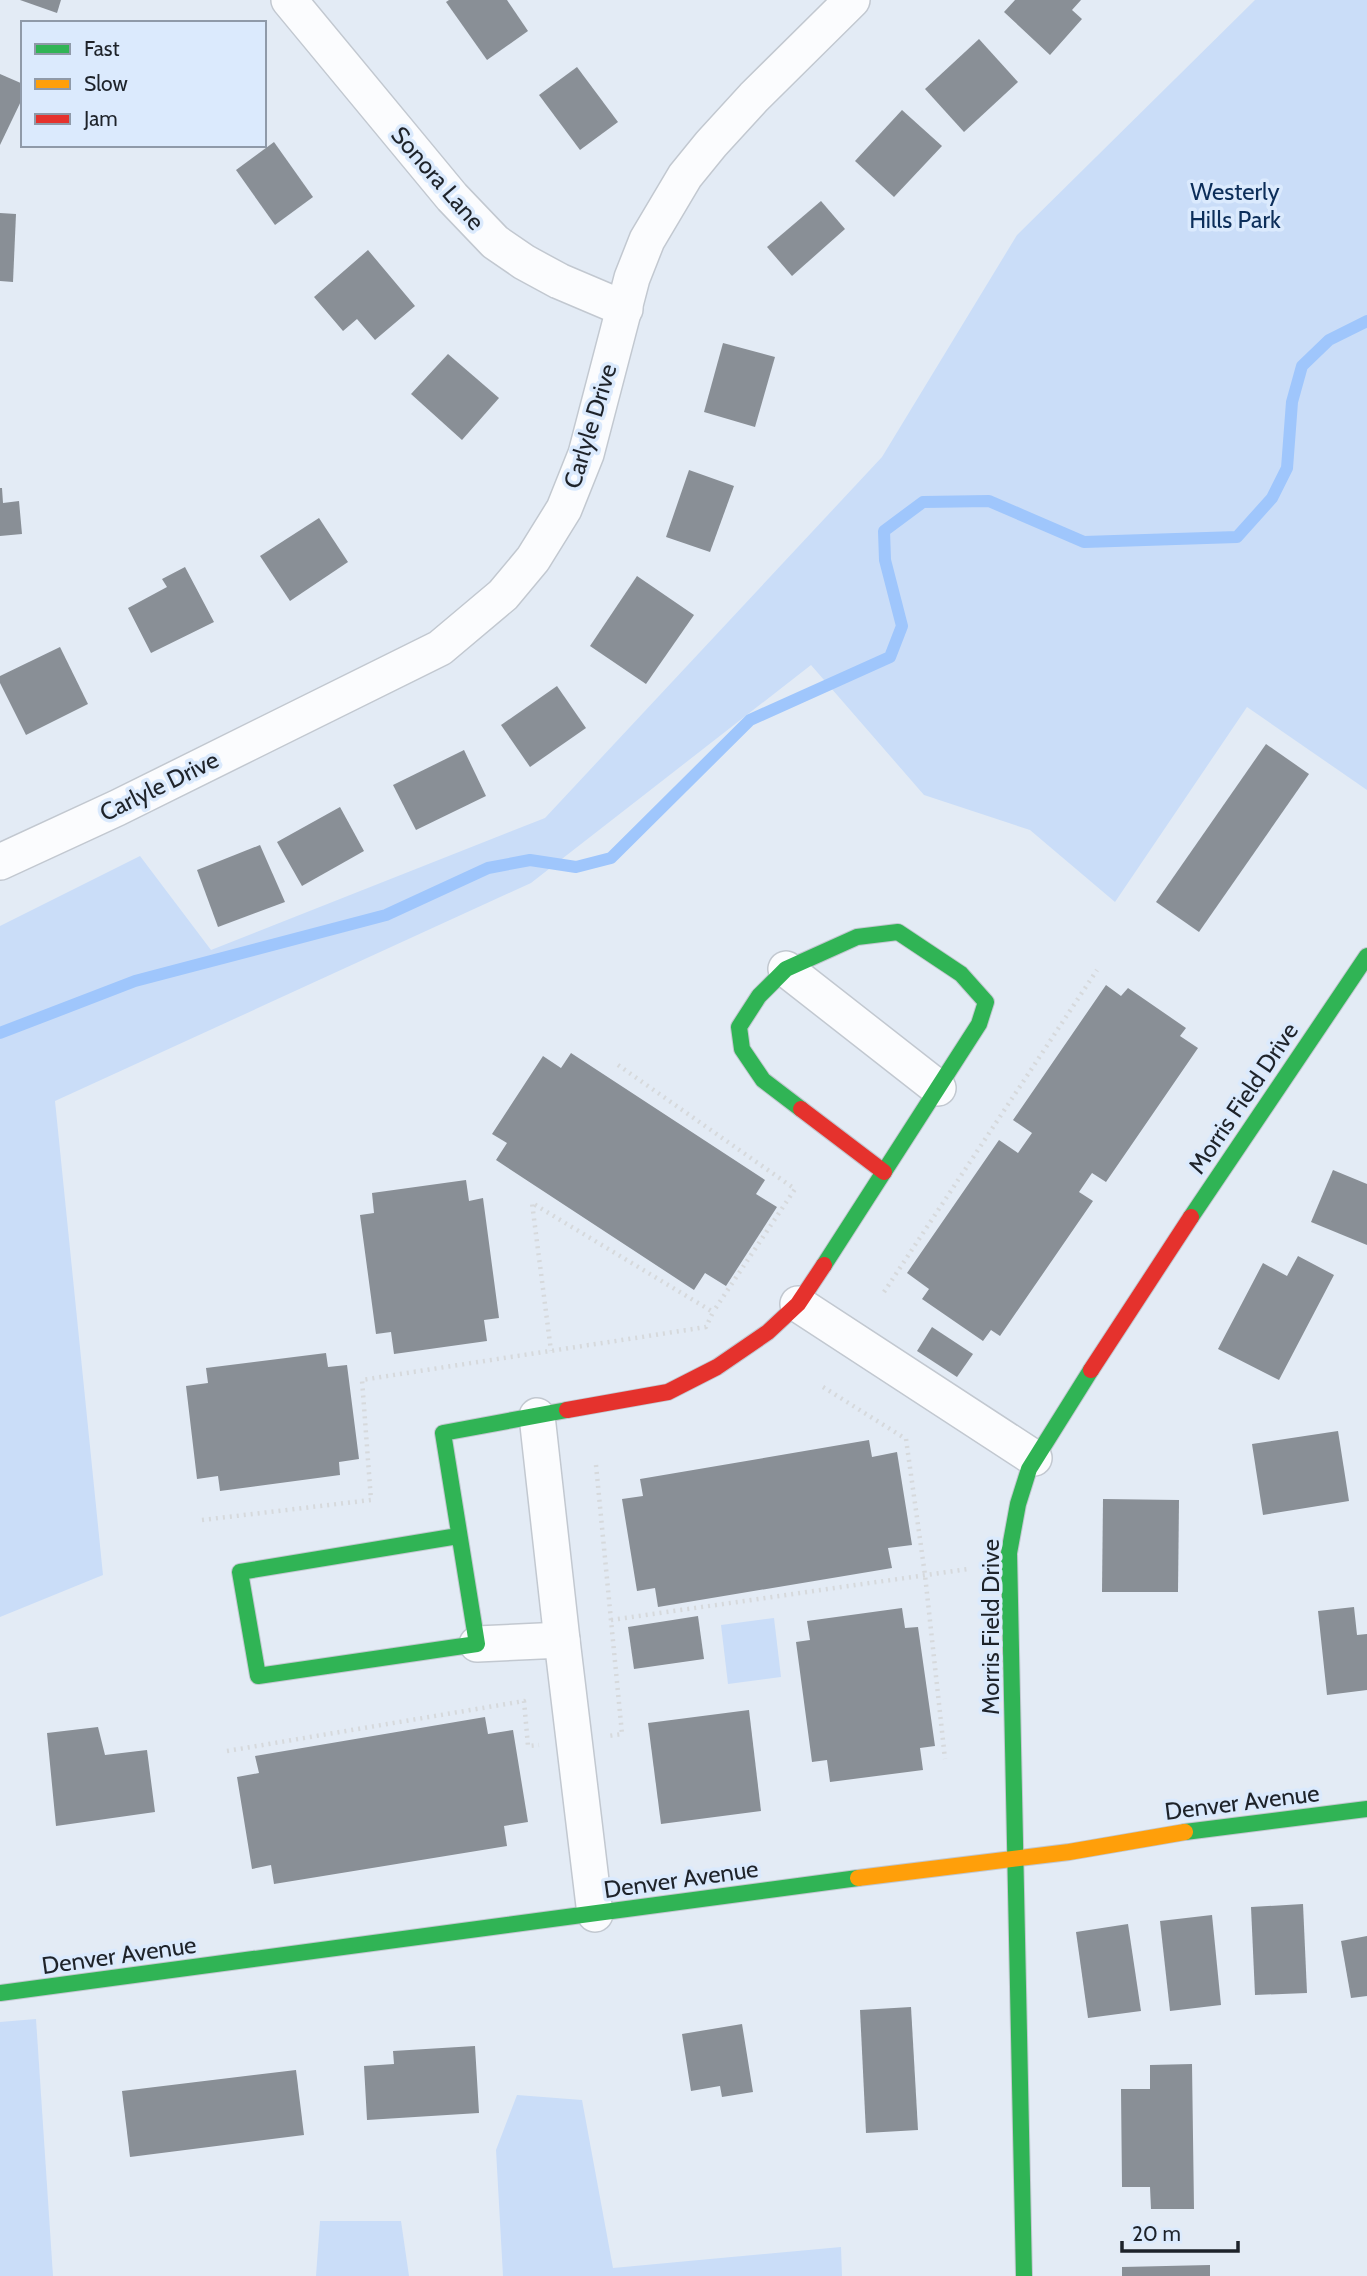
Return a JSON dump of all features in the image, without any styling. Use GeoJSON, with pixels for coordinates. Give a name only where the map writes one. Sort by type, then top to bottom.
{"type":"FeatureCollection","features":[{"type":"Feature","properties":{"kind":"street","name":"Sonora Lane"},"geometry":{"type":"LineString","coordinates":[[289,0],[452,197],[495,242],[559,281],[625,309]]}},
{"type":"Feature","properties":{"kind":"street","name":"Carlyle Drive"},"geometry":{"type":"LineString","coordinates":[[0,862],[117,808],[440,648],[503,595],[533,559],[564,509],[586,454],[632,278],[647,240],[685,176],[754,97],[852,0]]}},
{"type":"Feature","properties":{"kind":"street"},"geometry":{"type":"LineString","coordinates":[[477,1644],[443,1433],[668,1392],[717,1367],[768,1332],[798,1304],[884,1172],[979,1024],[986,1002],[961,974],[898,932],[857,937],[786,969],[759,996],[739,1027],[742,1049],[764,1080],[884,1172]]}},
{"type":"Feature","properties":{"kind":"street","name":"Morris Field Drive"},"geometry":{"type":"LineString","coordinates":[[1024,2276],[1009,1553],[1024,1478],[1034,1458],[1163,1258],[1367,956]]}},
{"type":"Feature","properties":{"kind":"street"},"geometry":{"type":"LineString","coordinates":[[786,969],[938,1088]]}},
{"type":"Feature","properties":{"kind":"street"},"geometry":{"type":"LineString","coordinates":[[798,1304],[1034,1458]]}},
{"type":"Feature","properties":{"kind":"street"},"geometry":{"type":"LineString","coordinates":[[537,1416],[595,1913]]}},
{"type":"Feature","properties":{"kind":"street"},"geometry":{"type":"LineString","coordinates":[[458,1536],[240,1572],[258,1676],[477,1644],[562,1640]]}},
{"type":"Feature","properties":{"kind":"street","name":"Denver Avenue"},"geometry":{"type":"LineString","coordinates":[[0,1993],[1069,1852],[1167,1834],[1367,1810]]}},
{"type":"Feature","properties":{"kind":"path"},"geometry":{"type":"LineString","coordinates":[[884,1292],[1097,970]]}},
{"type":"Feature","properties":{"kind":"path"},"geometry":{"type":"LineString","coordinates":[[202,1520],[371,1500],[362,1380],[706,1327],[713,1312],[795,1189],[618,1065]]}},
{"type":"Feature","properties":{"kind":"path"},"geometry":{"type":"LineString","coordinates":[[551,1351],[532,1203],[713,1312]]}},
{"type":"Feature","properties":{"kind":"path"},"geometry":{"type":"LineString","coordinates":[[823,1387],[906,1439],[925,1575],[945,1759]]}},
{"type":"Feature","properties":{"kind":"path"},"geometry":{"type":"LineString","coordinates":[[596,1465],[622,1734],[606,1736],[607,1749]]}},
{"type":"Feature","properties":{"kind":"path"},"geometry":{"type":"LineString","coordinates":[[611,1620],[968,1569]]}},
{"type":"Feature","properties":{"kind":"path"},"geometry":{"type":"LineString","coordinates":[[227,1751],[524,1700],[528,1746],[549,1744]]}},
{"type":"Feature","properties":{"kind":"green space","name":"Westerly Hills Park"},"geometry":{"type":"Polygon","coordinates":[[[1255,0],[1367,0],[1367,790],[1247,707],[1115,902],[1030,830],[924,795],[811,665],[531,883],[55,1101],[103,1575],[0,1617],[0,926],[140,856],[211,950],[545,818],[882,457],[1017,235],[1255,0]]]}},
{"type":"Feature","properties":{"kind":"green space"},"geometry":{"type":"Polygon","coordinates":[[[774,1618],[781,1677],[728,1684],[721,1625],[774,1618]]]}},
{"type":"Feature","properties":{"kind":"green space"},"geometry":{"type":"Polygon","coordinates":[[[36,2019],[53,2276],[0,2276],[0,2022],[36,2019]]]}},
{"type":"Feature","properties":{"kind":"green space"},"geometry":{"type":"Polygon","coordinates":[[[517,2095],[582,2100],[613,2268],[841,2247],[842,2276],[503,2276],[496,2150],[517,2095]]]}},
{"type":"Feature","properties":{"kind":"green space"},"geometry":{"type":"Polygon","coordinates":[[[320,2221],[401,2221],[409,2276],[316,2276],[320,2221]]]}},
{"type":"Feature","properties":{"kind":"building"},"geometry":{"type":"Polygon","coordinates":[[[20,0],[61,0],[57,13],[20,0]]]}},
{"type":"Feature","properties":{"kind":"building"},"geometry":{"type":"Polygon","coordinates":[[[507,0],[528,31],[487,60],[446,2],[507,0]]]}},
{"type":"Feature","properties":{"kind":"building"},"geometry":{"type":"Polygon","coordinates":[[[1015,0],[1081,0],[1072,10],[1082,19],[1050,55],[1004,12],[1015,0]]]}},
{"type":"Feature","properties":{"kind":"building"},"geometry":{"type":"Polygon","coordinates":[[[979,39],[1018,82],[964,132],[925,89],[979,39]]]}},
{"type":"Feature","properties":{"kind":"building"},"geometry":{"type":"Polygon","coordinates":[[[577,67],[618,122],[580,150],[539,95],[577,67]]]}},
{"type":"Feature","properties":{"kind":"building"},"geometry":{"type":"Polygon","coordinates":[[[0,74],[21,83],[21,101],[0,145],[0,74]]]}},
{"type":"Feature","properties":{"kind":"building"},"geometry":{"type":"Polygon","coordinates":[[[902,110],[942,146],[894,197],[855,161],[902,110]]]}},
{"type":"Feature","properties":{"kind":"building"},"geometry":{"type":"Polygon","coordinates":[[[274,142],[313,197],[275,225],[236,170],[274,142]]]}},
{"type":"Feature","properties":{"kind":"building"},"geometry":{"type":"Polygon","coordinates":[[[821,201],[845,229],[792,276],[767,247],[821,201]]]}},
{"type":"Feature","properties":{"kind":"building"},"geometry":{"type":"Polygon","coordinates":[[[0,213],[16,214],[13,282],[0,281],[0,213]]]}},
{"type":"Feature","properties":{"kind":"building"},"geometry":{"type":"Polygon","coordinates":[[[368,250],[415,306],[375,340],[357,319],[343,331],[314,297],[368,250]]]}},
{"type":"Feature","properties":{"kind":"building"},"geometry":{"type":"Polygon","coordinates":[[[723,343],[775,357],[755,427],[704,412],[723,343]]]}},
{"type":"Feature","properties":{"kind":"building"},"geometry":{"type":"Polygon","coordinates":[[[448,354],[499,398],[462,440],[411,394],[448,354]]]}},
{"type":"Feature","properties":{"kind":"building"},"geometry":{"type":"Polygon","coordinates":[[[689,470],[734,486],[710,552],[666,537],[689,470]]]}},
{"type":"Feature","properties":{"kind":"building"},"geometry":{"type":"Polygon","coordinates":[[[0,488],[3,503],[19,501],[22,534],[0,536],[0,488]]]}},
{"type":"Feature","properties":{"kind":"building"},"geometry":{"type":"Polygon","coordinates":[[[319,518],[348,562],[290,601],[260,556],[319,518]]]}},
{"type":"Feature","properties":{"kind":"building"},"geometry":{"type":"Polygon","coordinates":[[[185,567],[214,622],[151,653],[128,608],[167,587],[162,579],[185,567]]]}},
{"type":"Feature","properties":{"kind":"building"},"geometry":{"type":"Polygon","coordinates":[[[637,576],[694,615],[646,684],[590,646],[637,576]]]}},
{"type":"Feature","properties":{"kind":"building"},"geometry":{"type":"Polygon","coordinates":[[[60,647],[88,704],[26,735],[0,683],[0,676],[60,647]]]}},
{"type":"Feature","properties":{"kind":"building"},"geometry":{"type":"Polygon","coordinates":[[[557,686],[586,728],[530,767],[501,725],[557,686]]]}},
{"type":"Feature","properties":{"kind":"building"},"geometry":{"type":"Polygon","coordinates":[[[1266,744],[1309,774],[1199,932],[1156,902],[1266,744]]]}},
{"type":"Feature","properties":{"kind":"building"},"geometry":{"type":"Polygon","coordinates":[[[464,750],[486,796],[416,830],[393,785],[464,750]]]}},
{"type":"Feature","properties":{"kind":"building"},"geometry":{"type":"Polygon","coordinates":[[[340,807],[364,851],[302,886],[277,842],[340,807]]]}},
{"type":"Feature","properties":{"kind":"building"},"geometry":{"type":"Polygon","coordinates":[[[260,845],[285,902],[218,927],[197,870],[260,845]]]}},
{"type":"Feature","properties":{"kind":"building"},"geometry":{"type":"Polygon","coordinates":[[[1106,985],[1121,996],[1128,988],[1186,1028],[1180,1036],[1198,1048],[1106,1182],[1092,1173],[1079,1192],[1093,1201],[1000,1336],[991,1330],[983,1341],[922,1299],[929,1289],[907,1273],[999,1140],[1018,1153],[1032,1133],[1013,1120],[1106,985]]]}},
{"type":"Feature","properties":{"kind":"building"},"geometry":{"type":"Polygon","coordinates":[[[571,1053],[765,1180],[756,1194],[777,1207],[726,1286],[705,1273],[694,1290],[496,1160],[507,1143],[492,1134],[543,1056],[561,1068],[571,1053]]]}},
{"type":"Feature","properties":{"kind":"building"},"geometry":{"type":"Polygon","coordinates":[[[1333,1170],[1367,1184],[1367,1245],[1311,1222],[1333,1170]]]}},
{"type":"Feature","properties":{"kind":"building"},"geometry":{"type":"Polygon","coordinates":[[[466,1180],[469,1201],[483,1198],[499,1318],[484,1320],[487,1341],[394,1354],[391,1332],[376,1334],[360,1215],[374,1213],[372,1193],[466,1180]]]}},
{"type":"Feature","properties":{"kind":"building"},"geometry":{"type":"Polygon","coordinates":[[[1298,1256],[1334,1275],[1279,1380],[1218,1349],[1263,1263],[1287,1276],[1298,1256]]]}},
{"type":"Feature","properties":{"kind":"building"},"geometry":{"type":"Polygon","coordinates":[[[932,1327],[973,1354],[957,1377],[917,1351],[932,1327]]]}},
{"type":"Feature","properties":{"kind":"building"},"geometry":{"type":"Polygon","coordinates":[[[326,1353],[328,1367],[347,1365],[359,1459],[339,1462],[340,1475],[220,1491],[218,1476],[197,1479],[186,1386],[208,1383],[206,1368],[326,1353]]]}},
{"type":"Feature","properties":{"kind":"building"},"geometry":{"type":"Polygon","coordinates":[[[1338,1431],[1349,1501],[1263,1515],[1252,1444],[1338,1431]]]}},
{"type":"Feature","properties":{"kind":"building"},"geometry":{"type":"Polygon","coordinates":[[[869,1440],[872,1457],[897,1452],[912,1545],[888,1548],[892,1568],[658,1607],[655,1588],[637,1591],[622,1499],[643,1496],[640,1479],[869,1440]]]}},
{"type":"Feature","properties":{"kind":"building"},"geometry":{"type":"Polygon","coordinates":[[[1103,1499],[1179,1500],[1178,1592],[1102,1592],[1103,1499]]]}},
{"type":"Feature","properties":{"kind":"building"},"geometry":{"type":"Polygon","coordinates":[[[1354,1607],[1357,1635],[1367,1634],[1367,1690],[1327,1695],[1318,1611],[1354,1607]]]}},
{"type":"Feature","properties":{"kind":"building"},"geometry":{"type":"Polygon","coordinates":[[[902,1608],[905,1628],[918,1627],[935,1746],[920,1748],[923,1770],[830,1782],[827,1760],[812,1762],[796,1642],[810,1640],[807,1621],[902,1608]]]}},
{"type":"Feature","properties":{"kind":"building"},"geometry":{"type":"Polygon","coordinates":[[[698,1616],[704,1659],[634,1669],[628,1627],[698,1616]]]}},
{"type":"Feature","properties":{"kind":"building"},"geometry":{"type":"Polygon","coordinates":[[[749,1710],[761,1811],[661,1824],[648,1723],[749,1710]]]}},
{"type":"Feature","properties":{"kind":"building"},"geometry":{"type":"Polygon","coordinates":[[[485,1717],[488,1734],[513,1730],[528,1822],[504,1826],[507,1846],[274,1884],[271,1865],[252,1869],[237,1777],[259,1773],[255,1756],[485,1717]]]}},
{"type":"Feature","properties":{"kind":"building"},"geometry":{"type":"Polygon","coordinates":[[[98,1727],[105,1755],[147,1750],[155,1812],[56,1826],[47,1733],[98,1727]]]}},
{"type":"Feature","properties":{"kind":"building"},"geometry":{"type":"Polygon","coordinates":[[[1303,1904],[1307,1993],[1255,1995],[1251,1907],[1303,1904]]]}},
{"type":"Feature","properties":{"kind":"building"},"geometry":{"type":"Polygon","coordinates":[[[1212,1915],[1221,2005],[1170,2011],[1160,1921],[1212,1915]]]}},
{"type":"Feature","properties":{"kind":"building"},"geometry":{"type":"Polygon","coordinates":[[[1128,1924],[1141,2011],[1088,2018],[1076,1932],[1128,1924]]]}},
{"type":"Feature","properties":{"kind":"building"},"geometry":{"type":"Polygon","coordinates":[[[1367,1936],[1367,1996],[1351,1998],[1341,1941],[1367,1936]]]}},
{"type":"Feature","properties":{"kind":"building"},"geometry":{"type":"Polygon","coordinates":[[[911,2007],[918,2130],[866,2133],[860,2010],[911,2007]]]}},
{"type":"Feature","properties":{"kind":"building"},"geometry":{"type":"Polygon","coordinates":[[[742,2024],[753,2092],[722,2097],[720,2086],[691,2091],[682,2034],[742,2024]]]}},
{"type":"Feature","properties":{"kind":"building"},"geometry":{"type":"Polygon","coordinates":[[[475,2046],[479,2113],[367,2120],[364,2066],[394,2064],[393,2051],[475,2046]]]}},
{"type":"Feature","properties":{"kind":"building"},"geometry":{"type":"Polygon","coordinates":[[[1192,2064],[1194,2209],[1151,2209],[1150,2187],[1122,2187],[1121,2089],[1150,2089],[1150,2065],[1192,2064]]]}},
{"type":"Feature","properties":{"kind":"building"},"geometry":{"type":"Polygon","coordinates":[[[296,2070],[304,2135],[130,2157],[122,2091],[296,2070]]]}},
{"type":"Feature","properties":{"kind":"building"},"geometry":{"type":"Polygon","coordinates":[[[1210,2265],[1210,2276],[1122,2276],[1122,2267],[1210,2265]]]}},
{"type":"Feature","properties":{"kind":"waterway"},"geometry":{"type":"LineString","coordinates":[[0,1033],[135,981],[386,915],[488,868],[530,860],[576,867],[611,858],[750,720],[890,657],[902,626],[885,560],[884,531],[923,502],[989,501],[1084,542],[1237,537],[1272,498],[1287,468],[1292,402],[1302,366],[1329,340],[1367,321]]}},
{"type":"Feature","properties":{"kind":"traffic: fast"},"geometry":{"type":"LineString","coordinates":[[801,1109],[763,1080],[742,1049],[739,1027],[759,996],[786,969],[857,937],[898,932],[961,974],[986,1002],[979,1024],[824,1265]]}},
{"type":"Feature","properties":{"kind":"traffic: fast"},"geometry":{"type":"LineString","coordinates":[[1191,1217],[1367,956]]}},
{"type":"Feature","properties":{"kind":"traffic: fast"},"geometry":{"type":"LineString","coordinates":[[1024,2276],[1009,1553],[1018,1504],[1029,1469],[1091,1370]]}},
{"type":"Feature","properties":{"kind":"traffic: fast"},"geometry":{"type":"LineString","coordinates":[[458,1536],[240,1572],[258,1676],[477,1644],[443,1433],[567,1410]]}},
{"type":"Feature","properties":{"kind":"traffic: fast"},"geometry":{"type":"LineString","coordinates":[[1185,1832],[1367,1809]]}},
{"type":"Feature","properties":{"kind":"traffic: fast"},"geometry":{"type":"LineString","coordinates":[[0,1993],[858,1878]]}},
{"type":"Feature","properties":{"kind":"traffic: slow"},"geometry":{"type":"LineString","coordinates":[[858,1878],[1069,1852],[1185,1832]]}},
{"type":"Feature","properties":{"kind":"traffic: jam"},"geometry":{"type":"LineString","coordinates":[[801,1109],[884,1172]]}},
{"type":"Feature","properties":{"kind":"traffic: jam"},"geometry":{"type":"LineString","coordinates":[[1091,1370],[1191,1217]]}},
{"type":"Feature","properties":{"kind":"traffic: jam"},"geometry":{"type":"LineString","coordinates":[[567,1410],[668,1392],[717,1367],[768,1332],[798,1304],[824,1265]]}}]}
